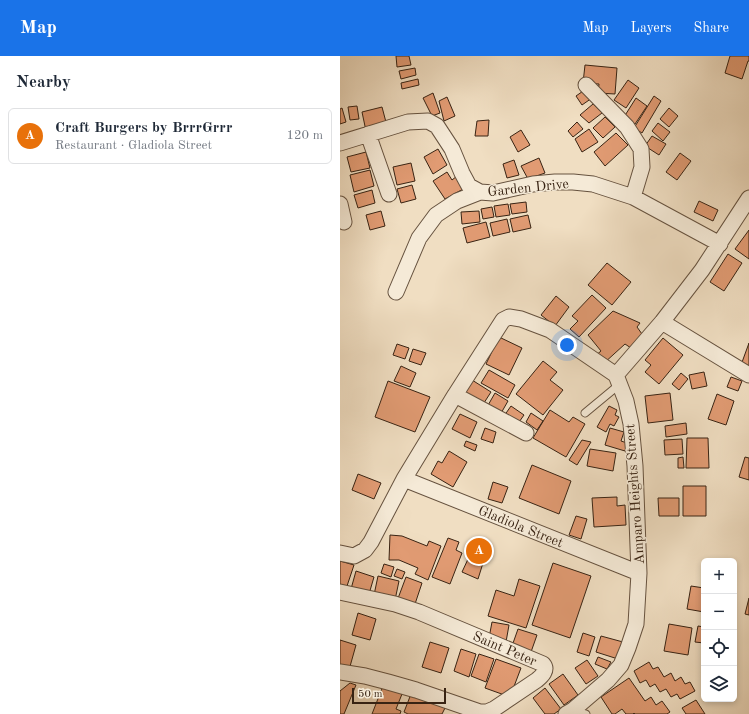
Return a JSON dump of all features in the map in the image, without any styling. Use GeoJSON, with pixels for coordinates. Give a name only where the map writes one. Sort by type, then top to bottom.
{"type":"FeatureCollection","features":[{"type":"Feature","properties":{"kind":"street"},"geometry":{"type":"LineString","coordinates":[[586,85],[627,127],[641,149],[642,167],[633,197]]}},
{"type":"Feature","properties":{"kind":"street","name":"Garden Drive"},"geometry":{"type":"LineString","coordinates":[[340,143],[408,122],[428,121],[437,126],[452,149],[462,173],[470,186],[480,192],[493,193],[533,184],[555,182],[593,184],[633,197],[720,244]]}},
{"type":"Feature","properties":{"kind":"street"},"geometry":{"type":"LineString","coordinates":[[368,134],[389,194]]}},
{"type":"Feature","properties":{"kind":"street"},"geometry":{"type":"LineString","coordinates":[[396,292],[418,238],[436,215],[457,201],[480,192]]}},
{"type":"Feature","properties":{"kind":"street"},"geometry":{"type":"LineString","coordinates":[[340,553],[354,556],[365,550],[404,479],[503,320],[509,317],[521,319],[550,330],[618,379],[702,270],[749,198]]}},
{"type":"Feature","properties":{"kind":"street"},"geometry":{"type":"LineString","coordinates":[[340,204],[344,222]]}},
{"type":"Feature","properties":{"kind":"street"},"geometry":{"type":"LineString","coordinates":[[662,322],[749,375]]}},
{"type":"Feature","properties":{"kind":"street","name":"Amparo Heights Street"},"geometry":{"type":"LineString","coordinates":[[575,713],[621,665],[636,624],[639,573],[635,466],[631,424],[626,401],[618,379]]}},
{"type":"Feature","properties":{"kind":"street"},"geometry":{"type":"LineString","coordinates":[[455,395],[526,433]]}},
{"type":"Feature","properties":{"kind":"street","name":"Gladiola Street"},"geometry":{"type":"LineString","coordinates":[[404,479],[639,573]]}},
{"type":"Feature","properties":{"kind":"street","name":"Saint Peter"},"geometry":{"type":"LineString","coordinates":[[340,592],[395,604],[419,612],[543,664],[546,669],[537,680],[494,709],[487,712],[480,712],[470,709],[388,682],[365,676],[341,673]]}},
{"type":"Feature","properties":{"kind":"lane"},"geometry":{"type":"LineString","coordinates":[[586,413],[618,379]]}},
{"type":"Feature","properties":{"kind":"building"},"geometry":{"type":"Polygon","coordinates":[[[396,56],[409,56],[411,65],[397,67],[396,56]]]}},
{"type":"Feature","properties":{"kind":"building"},"geometry":{"type":"Polygon","coordinates":[[[730,56],[749,56],[749,61],[742,79],[725,73],[730,56]]]}},
{"type":"Feature","properties":{"kind":"building"},"geometry":{"type":"Polygon","coordinates":[[[585,65],[617,68],[615,94],[598,93],[599,84],[583,83],[585,65]]]}},
{"type":"Feature","properties":{"kind":"building"},"geometry":{"type":"Polygon","coordinates":[[[415,68],[416,75],[401,79],[399,71],[415,68]]]}},
{"type":"Feature","properties":{"kind":"building"},"geometry":{"type":"Polygon","coordinates":[[[418,79],[419,85],[402,89],[401,83],[418,79]]]}},
{"type":"Feature","properties":{"kind":"building"},"geometry":{"type":"Polygon","coordinates":[[[628,80],[639,88],[626,108],[614,100],[628,80]]]}},
{"type":"Feature","properties":{"kind":"building"},"geometry":{"type":"Polygon","coordinates":[[[586,89],[592,98],[582,105],[576,96],[586,89]]]}},
{"type":"Feature","properties":{"kind":"building"},"geometry":{"type":"Polygon","coordinates":[[[433,93],[440,113],[432,116],[423,98],[433,93]]]}},
{"type":"Feature","properties":{"kind":"building"},"geometry":{"type":"Polygon","coordinates":[[[654,96],[661,101],[642,133],[634,128],[654,96]]]}},
{"type":"Feature","properties":{"kind":"building"},"geometry":{"type":"Polygon","coordinates":[[[447,97],[455,116],[444,121],[439,101],[447,97]]]}},
{"type":"Feature","properties":{"kind":"building"},"geometry":{"type":"Polygon","coordinates":[[[636,98],[647,106],[635,124],[624,117],[636,98]]]}},
{"type":"Feature","properties":{"kind":"building"},"geometry":{"type":"Polygon","coordinates":[[[593,104],[602,113],[589,123],[580,115],[593,104]]]}},
{"type":"Feature","properties":{"kind":"building"},"geometry":{"type":"Polygon","coordinates":[[[357,106],[359,119],[350,120],[348,107],[357,106]]]}},
{"type":"Feature","properties":{"kind":"building"},"geometry":{"type":"Polygon","coordinates":[[[382,107],[387,126],[366,131],[362,112],[382,107]]]}},
{"type":"Feature","properties":{"kind":"building"},"geometry":{"type":"Polygon","coordinates":[[[342,108],[346,122],[340,124],[340,109],[342,108]]]}},
{"type":"Feature","properties":{"kind":"building"},"geometry":{"type":"Polygon","coordinates":[[[669,108],[678,116],[669,127],[660,119],[669,108]]]}},
{"type":"Feature","properties":{"kind":"building"},"geometry":{"type":"Polygon","coordinates":[[[605,117],[615,127],[603,138],[593,128],[605,117]]]}},
{"type":"Feature","properties":{"kind":"building"},"geometry":{"type":"Polygon","coordinates":[[[489,120],[488,136],[475,136],[477,121],[489,120]]]}},
{"type":"Feature","properties":{"kind":"building"},"geometry":{"type":"Polygon","coordinates":[[[577,122],[583,129],[573,137],[568,131],[577,122]]]}},
{"type":"Feature","properties":{"kind":"building"},"geometry":{"type":"Polygon","coordinates":[[[658,123],[670,132],[663,141],[652,131],[658,123]]]}},
{"type":"Feature","properties":{"kind":"building"},"geometry":{"type":"Polygon","coordinates":[[[589,129],[598,142],[582,152],[575,139],[589,129]]]}},
{"type":"Feature","properties":{"kind":"building"},"geometry":{"type":"Polygon","coordinates":[[[521,130],[530,145],[518,152],[510,137],[521,130]]]}},
{"type":"Feature","properties":{"kind":"building"},"geometry":{"type":"Polygon","coordinates":[[[616,133],[628,145],[605,166],[594,152],[616,133]]]}},
{"type":"Feature","properties":{"kind":"building"},"geometry":{"type":"Polygon","coordinates":[[[652,136],[666,144],[659,155],[645,146],[652,136]]]}},
{"type":"Feature","properties":{"kind":"building"},"geometry":{"type":"Polygon","coordinates":[[[438,149],[447,165],[433,174],[424,157],[438,149]]]}},
{"type":"Feature","properties":{"kind":"building"},"geometry":{"type":"Polygon","coordinates":[[[366,152],[370,168],[351,172],[347,157],[366,152]]]}},
{"type":"Feature","properties":{"kind":"building"},"geometry":{"type":"Polygon","coordinates":[[[680,153],[691,161],[677,180],[666,172],[680,153]]]}},
{"type":"Feature","properties":{"kind":"building"},"geometry":{"type":"Polygon","coordinates":[[[539,158],[545,173],[528,179],[521,166],[539,158]]]}},
{"type":"Feature","properties":{"kind":"building"},"geometry":{"type":"Polygon","coordinates":[[[514,160],[519,175],[507,178],[503,164],[514,160]]]}},
{"type":"Feature","properties":{"kind":"building"},"geometry":{"type":"Polygon","coordinates":[[[411,163],[415,181],[397,185],[393,167],[411,163]]]}},
{"type":"Feature","properties":{"kind":"building"},"geometry":{"type":"Polygon","coordinates":[[[370,170],[374,186],[354,192],[350,175],[370,170]]]}},
{"type":"Feature","properties":{"kind":"building"},"geometry":{"type":"Polygon","coordinates":[[[447,172],[452,180],[457,176],[465,188],[445,199],[433,181],[447,172]]]}},
{"type":"Feature","properties":{"kind":"building"},"geometry":{"type":"Polygon","coordinates":[[[412,185],[416,199],[401,203],[397,189],[412,185]]]}},
{"type":"Feature","properties":{"kind":"building"},"geometry":{"type":"Polygon","coordinates":[[[372,190],[375,203],[358,208],[354,195],[372,190]]]}},
{"type":"Feature","properties":{"kind":"building"},"geometry":{"type":"Polygon","coordinates":[[[699,201],[718,210],[713,221],[694,212],[699,201]]]}},
{"type":"Feature","properties":{"kind":"building"},"geometry":{"type":"Polygon","coordinates":[[[526,202],[527,212],[512,214],[510,204],[526,202]]]}},
{"type":"Feature","properties":{"kind":"building"},"geometry":{"type":"Polygon","coordinates":[[[508,204],[510,215],[496,217],[494,206],[508,204]]]}},
{"type":"Feature","properties":{"kind":"building"},"geometry":{"type":"Polygon","coordinates":[[[492,207],[494,217],[483,219],[481,209],[492,207]]]}},
{"type":"Feature","properties":{"kind":"building"},"geometry":{"type":"Polygon","coordinates":[[[381,211],[385,226],[370,230],[366,215],[381,211]]]}},
{"type":"Feature","properties":{"kind":"building"},"geometry":{"type":"Polygon","coordinates":[[[479,211],[480,222],[462,224],[461,212],[479,211]]]}},
{"type":"Feature","properties":{"kind":"building"},"geometry":{"type":"Polygon","coordinates":[[[528,215],[531,228],[513,232],[510,219],[528,215]]]}},
{"type":"Feature","properties":{"kind":"building"},"geometry":{"type":"Polygon","coordinates":[[[507,219],[510,232],[493,236],[490,223],[507,219]]]}},
{"type":"Feature","properties":{"kind":"building"},"geometry":{"type":"Polygon","coordinates":[[[486,222],[490,237],[467,243],[463,228],[486,222]]]}},
{"type":"Feature","properties":{"kind":"building"},"geometry":{"type":"Polygon","coordinates":[[[749,230],[749,259],[735,249],[749,230]]]}},
{"type":"Feature","properties":{"kind":"building"},"geometry":{"type":"Polygon","coordinates":[[[728,254],[742,263],[724,291],[710,282],[728,254]]]}},
{"type":"Feature","properties":{"kind":"building"},"geometry":{"type":"Polygon","coordinates":[[[607,263],[631,282],[612,305],[588,285],[607,263]]]}},
{"type":"Feature","properties":{"kind":"building"},"geometry":{"type":"Polygon","coordinates":[[[592,295],[606,308],[579,337],[570,329],[578,321],[572,316],[592,295]]]}},
{"type":"Feature","properties":{"kind":"building"},"geometry":{"type":"Polygon","coordinates":[[[556,296],[569,307],[555,326],[541,315],[556,296]]]}},
{"type":"Feature","properties":{"kind":"building"},"geometry":{"type":"Polygon","coordinates":[[[613,311],[640,323],[637,327],[642,334],[631,348],[625,344],[603,364],[595,356],[601,351],[588,335],[613,311]]]}},
{"type":"Feature","properties":{"kind":"building"},"geometry":{"type":"Polygon","coordinates":[[[499,337],[522,348],[509,375],[486,364],[499,337]]]}},
{"type":"Feature","properties":{"kind":"building"},"geometry":{"type":"Polygon","coordinates":[[[663,338],[683,355],[659,384],[645,372],[651,365],[645,360],[663,338]]]}},
{"type":"Feature","properties":{"kind":"building"},"geometry":{"type":"Polygon","coordinates":[[[749,343],[749,368],[741,365],[749,343]]]}},
{"type":"Feature","properties":{"kind":"building"},"geometry":{"type":"Polygon","coordinates":[[[397,344],[409,348],[405,359],[393,355],[397,344]]]}},
{"type":"Feature","properties":{"kind":"building"},"geometry":{"type":"Polygon","coordinates":[[[413,349],[426,353],[421,365],[409,361],[413,349]]]}},
{"type":"Feature","properties":{"kind":"building"},"geometry":{"type":"Polygon","coordinates":[[[543,361],[557,372],[550,380],[563,390],[543,415],[516,394],[543,361]]]}},
{"type":"Feature","properties":{"kind":"building"},"geometry":{"type":"Polygon","coordinates":[[[401,366],[416,373],[410,387],[394,381],[401,366]]]}},
{"type":"Feature","properties":{"kind":"building"},"geometry":{"type":"Polygon","coordinates":[[[489,370],[515,385],[508,398],[481,383],[489,370]]]}},
{"type":"Feature","properties":{"kind":"building"},"geometry":{"type":"Polygon","coordinates":[[[704,372],[707,386],[692,389],[689,375],[704,372]]]}},
{"type":"Feature","properties":{"kind":"building"},"geometry":{"type":"Polygon","coordinates":[[[681,373],[688,379],[679,390],[672,384],[681,373]]]}},
{"type":"Feature","properties":{"kind":"building"},"geometry":{"type":"Polygon","coordinates":[[[731,377],[742,381],[738,391],[727,387],[731,377]]]}},
{"type":"Feature","properties":{"kind":"building"},"geometry":{"type":"Polygon","coordinates":[[[472,380],[491,392],[482,406],[463,394],[472,380]]]}},
{"type":"Feature","properties":{"kind":"building"},"geometry":{"type":"Polygon","coordinates":[[[388,381],[430,397],[415,432],[375,417],[388,381]]]}},
{"type":"Feature","properties":{"kind":"building"},"geometry":{"type":"Polygon","coordinates":[[[495,393],[508,401],[500,415],[487,407],[495,393]]]}},
{"type":"Feature","properties":{"kind":"building"},"geometry":{"type":"Polygon","coordinates":[[[670,393],[673,420],[648,423],[645,396],[670,393]]]}},
{"type":"Feature","properties":{"kind":"building"},"geometry":{"type":"Polygon","coordinates":[[[717,394],[734,401],[726,425],[708,419],[717,394]]]}},
{"type":"Feature","properties":{"kind":"building"},"geometry":{"type":"Polygon","coordinates":[[[511,406],[524,415],[517,425],[504,416],[511,406]]]}},
{"type":"Feature","properties":{"kind":"building"},"geometry":{"type":"Polygon","coordinates":[[[609,406],[617,410],[615,415],[619,417],[614,426],[610,424],[606,432],[597,427],[609,406]]]}},
{"type":"Feature","properties":{"kind":"building"},"geometry":{"type":"Polygon","coordinates":[[[550,410],[569,422],[573,417],[585,424],[566,457],[533,438],[550,410]]]}},
{"type":"Feature","properties":{"kind":"building"},"geometry":{"type":"Polygon","coordinates":[[[531,413],[543,421],[537,430],[526,422],[531,413]]]}},
{"type":"Feature","properties":{"kind":"building"},"geometry":{"type":"Polygon","coordinates":[[[460,414],[477,422],[470,438],[452,429],[460,414]]]}},
{"type":"Feature","properties":{"kind":"building"},"geometry":{"type":"Polygon","coordinates":[[[686,423],[687,434],[666,437],[665,426],[686,423]]]}},
{"type":"Feature","properties":{"kind":"building"},"geometry":{"type":"Polygon","coordinates":[[[485,428],[496,432],[493,443],[481,439],[485,428]]]}},
{"type":"Feature","properties":{"kind":"building"},"geometry":{"type":"Polygon","coordinates":[[[610,428],[624,432],[621,441],[627,443],[625,451],[605,445],[610,428]]]}},
{"type":"Feature","properties":{"kind":"building"},"geometry":{"type":"Polygon","coordinates":[[[687,438],[708,438],[709,468],[686,468],[687,438]]]}},
{"type":"Feature","properties":{"kind":"building"},"geometry":{"type":"Polygon","coordinates":[[[682,439],[683,454],[665,455],[664,440],[682,439]]]}},
{"type":"Feature","properties":{"kind":"building"},"geometry":{"type":"Polygon","coordinates":[[[582,440],[591,442],[577,465],[569,460],[582,440]]]}},
{"type":"Feature","properties":{"kind":"building"},"geometry":{"type":"Polygon","coordinates":[[[466,441],[477,445],[475,451],[464,446],[466,441]]]}},
{"type":"Feature","properties":{"kind":"building"},"geometry":{"type":"Polygon","coordinates":[[[590,449],[616,453],[613,471],[587,466],[590,449]]]}},
{"type":"Feature","properties":{"kind":"building"},"geometry":{"type":"Polygon","coordinates":[[[449,451],[467,462],[453,487],[431,474],[438,461],[442,463],[449,451]]]}},
{"type":"Feature","properties":{"kind":"building"},"geometry":{"type":"Polygon","coordinates":[[[683,457],[684,468],[678,468],[678,458],[683,457]]]}},
{"type":"Feature","properties":{"kind":"building"},"geometry":{"type":"Polygon","coordinates":[[[745,457],[749,458],[749,480],[739,477],[745,457]]]}},
{"type":"Feature","properties":{"kind":"building"},"geometry":{"type":"Polygon","coordinates":[[[532,465],[571,481],[559,514],[519,498],[532,465]]]}},
{"type":"Feature","properties":{"kind":"building"},"geometry":{"type":"Polygon","coordinates":[[[358,474],[381,483],[374,499],[352,490],[358,474]]]}},
{"type":"Feature","properties":{"kind":"building"},"geometry":{"type":"Polygon","coordinates":[[[493,482],[508,487],[502,503],[488,499],[493,482]]]}},
{"type":"Feature","properties":{"kind":"building"},"geometry":{"type":"Polygon","coordinates":[[[683,486],[706,486],[706,516],[683,516],[683,486]]]}},
{"type":"Feature","properties":{"kind":"building"},"geometry":{"type":"Polygon","coordinates":[[[617,497],[617,506],[625,505],[626,525],[594,527],[592,498],[617,497]]]}},
{"type":"Feature","properties":{"kind":"building"},"geometry":{"type":"Polygon","coordinates":[[[658,498],[679,498],[679,516],[659,516],[658,498]]]}},
{"type":"Feature","properties":{"kind":"building"},"geometry":{"type":"Polygon","coordinates":[[[576,516],[587,519],[581,539],[569,535],[576,516]]]}},
{"type":"Feature","properties":{"kind":"building"},"geometry":{"type":"Polygon","coordinates":[[[390,535],[402,536],[427,546],[429,541],[441,546],[428,580],[415,574],[418,568],[399,560],[389,560],[390,535]]]}},
{"type":"Feature","properties":{"kind":"building"},"geometry":{"type":"Polygon","coordinates":[[[448,538],[459,542],[456,550],[462,553],[450,584],[432,577],[448,538]]]}},
{"type":"Feature","properties":{"kind":"building"},"geometry":{"type":"Polygon","coordinates":[[[469,557],[483,563],[478,579],[462,572],[469,557]]]}},
{"type":"Feature","properties":{"kind":"building"},"geometry":{"type":"Polygon","coordinates":[[[340,561],[354,565],[346,589],[340,587],[340,561]]]}},
{"type":"Feature","properties":{"kind":"building"},"geometry":{"type":"Polygon","coordinates":[[[553,563],[591,576],[570,638],[532,625],[553,563]]]}},
{"type":"Feature","properties":{"kind":"building"},"geometry":{"type":"Polygon","coordinates":[[[384,564],[394,567],[391,577],[381,573],[384,564]]]}},
{"type":"Feature","properties":{"kind":"building"},"geometry":{"type":"Polygon","coordinates":[[[397,569],[405,572],[402,579],[394,576],[397,569]]]}},
{"type":"Feature","properties":{"kind":"building"},"geometry":{"type":"Polygon","coordinates":[[[356,571],[374,577],[369,594],[351,589],[356,571]]]}},
{"type":"Feature","properties":{"kind":"building"},"geometry":{"type":"Polygon","coordinates":[[[378,576],[399,581],[395,600],[374,595],[378,576]]]}},
{"type":"Feature","properties":{"kind":"building"},"geometry":{"type":"Polygon","coordinates":[[[406,577],[422,583],[414,607],[397,601],[406,577]]]}},
{"type":"Feature","properties":{"kind":"building"},"geometry":{"type":"Polygon","coordinates":[[[519,579],[540,586],[526,628],[488,616],[496,590],[514,596],[519,579]]]}},
{"type":"Feature","properties":{"kind":"building"},"geometry":{"type":"Polygon","coordinates":[[[691,586],[701,588],[701,611],[687,609],[691,586]]]}},
{"type":"Feature","properties":{"kind":"building"},"geometry":{"type":"Polygon","coordinates":[[[749,598],[749,615],[745,614],[749,598]]]}},
{"type":"Feature","properties":{"kind":"building"},"geometry":{"type":"Polygon","coordinates":[[[358,613],[376,619],[370,640],[352,635],[358,613]]]}},
{"type":"Feature","properties":{"kind":"building"},"geometry":{"type":"Polygon","coordinates":[[[492,622],[509,625],[506,642],[489,638],[492,622]]]}},
{"type":"Feature","properties":{"kind":"building"},"geometry":{"type":"Polygon","coordinates":[[[669,624],[692,628],[688,655],[664,651],[669,624]]]}},
{"type":"Feature","properties":{"kind":"building"},"geometry":{"type":"Polygon","coordinates":[[[698,626],[701,626],[701,643],[695,642],[698,626]]]}},
{"type":"Feature","properties":{"kind":"building"},"geometry":{"type":"Polygon","coordinates":[[[518,629],[537,635],[531,652],[512,646],[518,629]]]}},
{"type":"Feature","properties":{"kind":"building"},"geometry":{"type":"Polygon","coordinates":[[[583,633],[595,637],[589,656],[577,652],[583,633]]]}},
{"type":"Feature","properties":{"kind":"building"},"geometry":{"type":"Polygon","coordinates":[[[601,636],[623,642],[618,659],[596,652],[601,636]]]}},
{"type":"Feature","properties":{"kind":"building"},"geometry":{"type":"Polygon","coordinates":[[[340,640],[356,645],[349,670],[340,667],[340,640]]]}},
{"type":"Feature","properties":{"kind":"building"},"geometry":{"type":"Polygon","coordinates":[[[430,642],[449,648],[441,673],[422,667],[430,642]]]}},
{"type":"Feature","properties":{"kind":"building"},"geometry":{"type":"Polygon","coordinates":[[[461,649],[476,654],[469,677],[454,671],[461,649]]]}},
{"type":"Feature","properties":{"kind":"building"},"geometry":{"type":"Polygon","coordinates":[[[479,654],[494,659],[486,682],[471,676],[479,654]]]}},
{"type":"Feature","properties":{"kind":"building"},"geometry":{"type":"Polygon","coordinates":[[[598,657],[611,662],[607,669],[595,664],[598,657]]]}},
{"type":"Feature","properties":{"kind":"building"},"geometry":{"type":"Polygon","coordinates":[[[496,659],[521,668],[510,697],[485,688],[496,659]]]}},
{"type":"Feature","properties":{"kind":"building"},"geometry":{"type":"Polygon","coordinates":[[[587,660],[598,676],[586,684],[575,668],[587,660]]]}},
{"type":"Feature","properties":{"kind":"building"},"geometry":{"type":"Polygon","coordinates":[[[649,662],[653,669],[658,667],[664,677],[671,673],[675,681],[681,677],[685,684],[690,682],[695,691],[680,699],[677,694],[671,697],[666,689],[660,692],[655,684],[650,687],[646,680],[640,683],[634,671],[649,662]]]}},
{"type":"Feature","properties":{"kind":"building"},"geometry":{"type":"Polygon","coordinates":[[[563,674],[578,695],[564,705],[549,684],[563,674]]]}},
{"type":"Feature","properties":{"kind":"building"},"geometry":{"type":"Polygon","coordinates":[[[629,678],[645,701],[651,697],[656,705],[662,701],[670,712],[667,714],[626,714],[622,709],[615,714],[612,714],[601,697],[629,678]]]}},
{"type":"Feature","properties":{"kind":"building"},"geometry":{"type":"Polygon","coordinates":[[[350,683],[356,685],[344,714],[340,714],[340,691],[350,683]]]}},
{"type":"Feature","properties":{"kind":"building"},"geometry":{"type":"Polygon","coordinates":[[[383,686],[402,694],[396,709],[401,711],[400,714],[372,714],[383,686]]]}},
{"type":"Feature","properties":{"kind":"building"},"geometry":{"type":"Polygon","coordinates":[[[545,688],[561,709],[554,714],[545,714],[533,698],[545,688]]]}},
{"type":"Feature","properties":{"kind":"building"},"geometry":{"type":"Polygon","coordinates":[[[411,694],[445,708],[442,714],[408,714],[404,712],[411,694]]]}},
{"type":"Feature","properties":{"kind":"building"},"geometry":{"type":"Polygon","coordinates":[[[696,700],[705,714],[686,714],[682,708],[696,700]]]}},
{"type":"Feature","properties":{"kind":"place","name":"Craft Burgers by BrrrGrrr"},"geometry":{"type":"Point","coordinates":[479,551]}}]}
